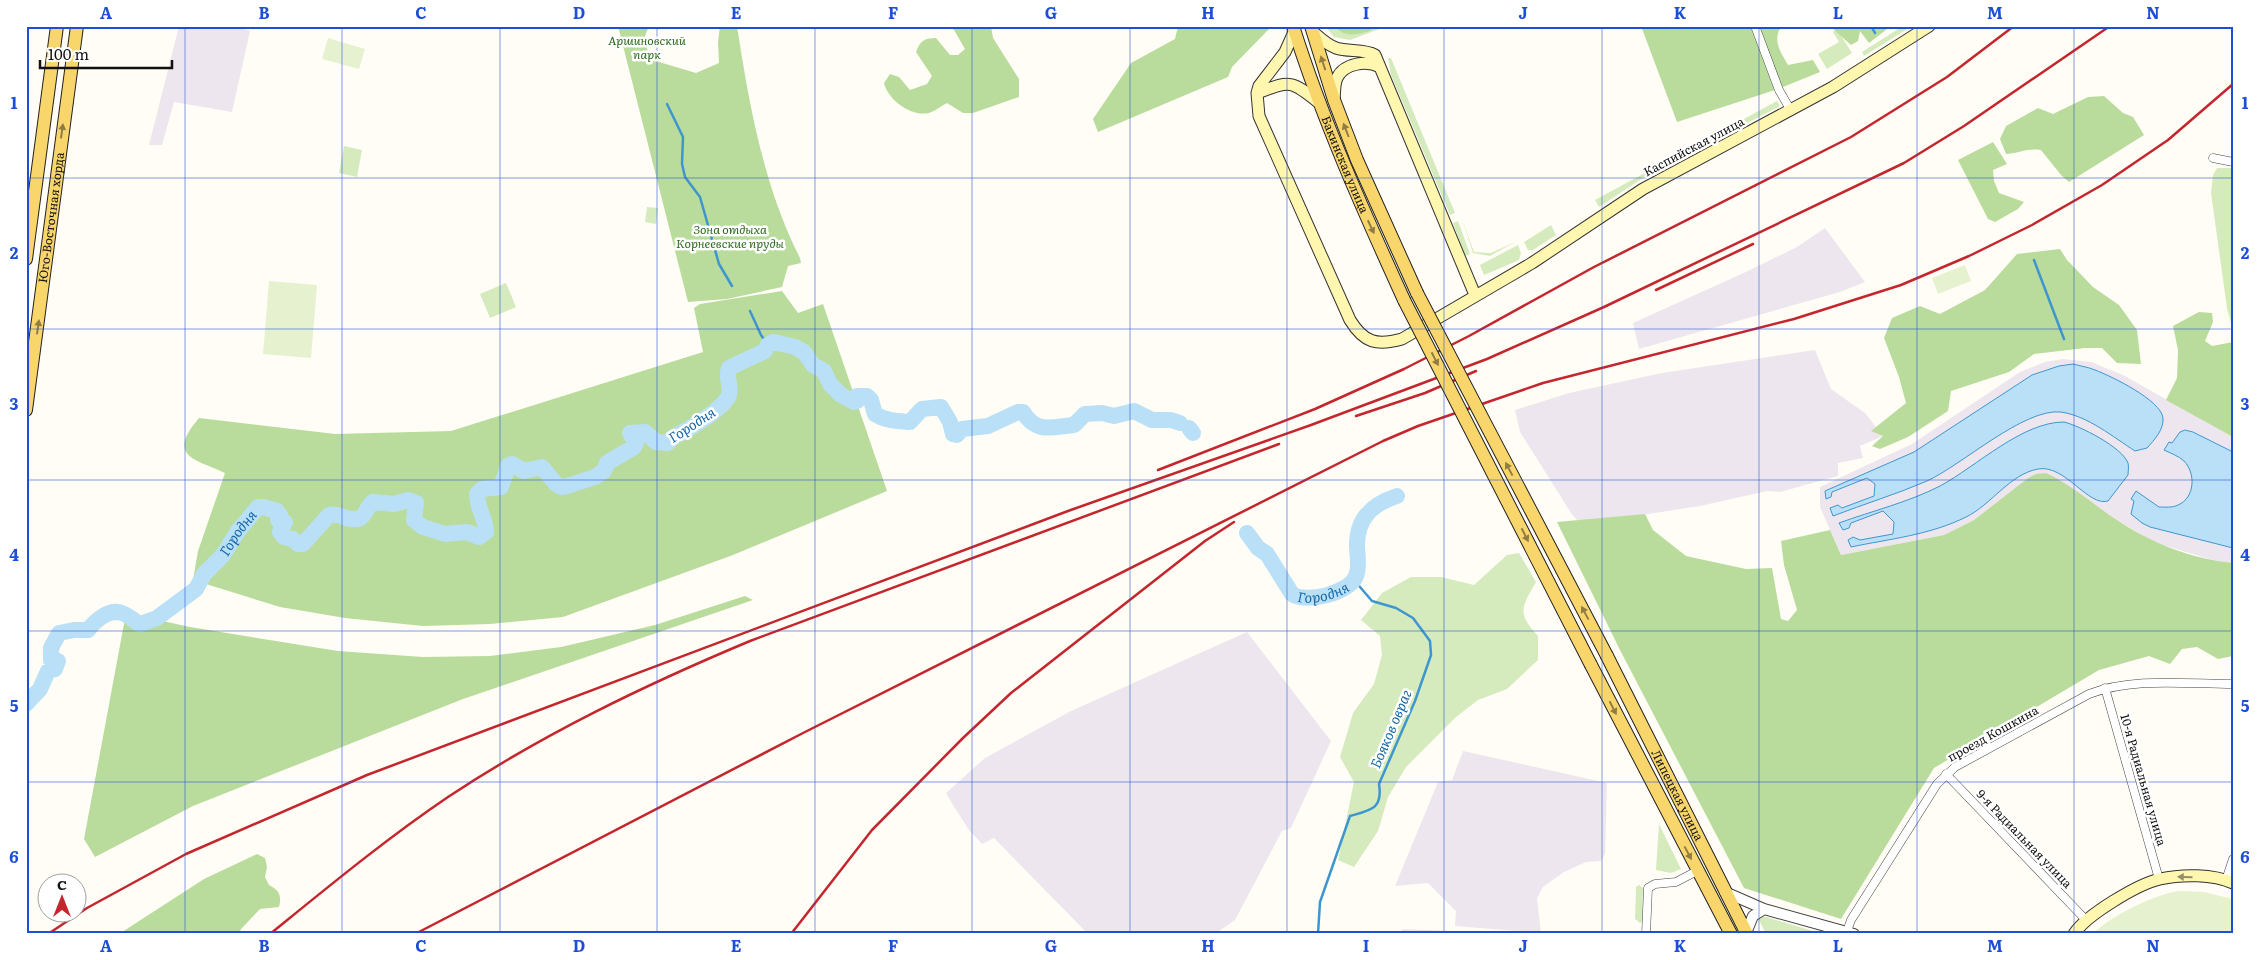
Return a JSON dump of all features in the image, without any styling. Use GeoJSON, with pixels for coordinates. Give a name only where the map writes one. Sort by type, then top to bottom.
{"type":"FeatureCollection","features":[{"type":"Feature","properties":{"kind":"main road","name":"Юго-Восточная хорда"},"geometry":{"type":"LineString","coordinates":[[26,259],[57,26]]}},
{"type":"Feature","properties":{"kind":"main road","name":"Юго-Восточная хорда"},"geometry":{"type":"LineString","coordinates":[[26,410],[77,26]]}},
{"type":"Feature","properties":{"kind":"main road","name":"Каспийская улица"},"geometry":{"type":"LineString","coordinates":[[1257,93],[1259,116],[1350,320],[1364,338],[1375,342],[1388,343],[1402,338],[1532,262],[1668,175],[1791,111],[1864,69],[1929,26]]}},
{"type":"Feature","properties":{"kind":"main road"},"geometry":{"type":"LineString","coordinates":[[1257,93],[1260,84],[1285,52],[1293,29]]}},
{"type":"Feature","properties":{"kind":"main road","name":"Бакинская улица"},"geometry":{"type":"LineString","coordinates":[[1293,29],[1318,102],[1358,200],[1404,300],[1591,665]]}},
{"type":"Feature","properties":{"kind":"main road"},"geometry":{"type":"LineString","coordinates":[[1312,29],[1330,46],[1375,55],[1475,296]]}},
{"type":"Feature","properties":{"kind":"main road","name":"Бакинская улица"},"geometry":{"type":"LineString","coordinates":[[1312,29],[1334,100],[1358,160],[1417,293],[1607,656]]}},
{"type":"Feature","properties":{"kind":"main road"},"geometry":{"type":"LineString","coordinates":[[1334,100],[1337,77],[1347,68],[1369,63],[1380,67]]}},
{"type":"Feature","properties":{"kind":"main road"},"geometry":{"type":"LineString","coordinates":[[1257,93],[1277,86],[1292,84],[1318,102]]}},
{"type":"Feature","properties":{"kind":"main road","name":"Липецкая улица"},"geometry":{"type":"LineString","coordinates":[[1607,656],[1746,933]]}},
{"type":"Feature","properties":{"kind":"main road","name":"Липецкая улица"},"geometry":{"type":"LineString","coordinates":[[1591,665],[1731,934]]}},
{"type":"Feature","properties":{"kind":"main road"},"geometry":{"type":"LineString","coordinates":[[2074,934],[2085,920],[2100,909],[2159,879],[2178,876],[2229,882]]}},
{"type":"Feature","properties":{"kind":"street"},"geometry":{"type":"LineString","coordinates":[[1755,26],[1779,90],[1791,111]]}},
{"type":"Feature","properties":{"kind":"street"},"geometry":{"type":"LineString","coordinates":[[2213,158],[2233,162]]}},
{"type":"Feature","properties":{"kind":"street","name":"проезд Кошкина"},"geometry":{"type":"LineString","coordinates":[[1849,933],[1851,920],[1892,854],[1937,784],[1955,767],[2089,694],[2105,688],[2126,684],[2233,684]]}},
{"type":"Feature","properties":{"kind":"street","name":"10-я Радиальная улица"},"geometry":{"type":"LineString","coordinates":[[2105,688],[2159,879]]}},
{"type":"Feature","properties":{"kind":"street","name":"9-я Радиальная улица"},"geometry":{"type":"LineString","coordinates":[[1946,774],[2085,920]]}},
{"type":"Feature","properties":{"kind":"street"},"geometry":{"type":"LineString","coordinates":[[2229,882],[2233,859]]}},
{"type":"Feature","properties":{"kind":"street"},"geometry":{"type":"LineString","coordinates":[[1646,934],[1648,888],[1655,884],[1676,882],[1697,871]]}},
{"type":"Feature","properties":{"kind":"street"},"geometry":{"type":"LineString","coordinates":[[1725,892],[1764,909],[1849,933]]}},
{"type":"Feature","properties":{"kind":"street"},"geometry":{"type":"LineString","coordinates":[[1746,933],[1753,916],[1764,909]]}},
{"type":"Feature","properties":{"kind":"shaded area"},"geometry":{"type":"Polygon","coordinates":[[[179,26],[234,26],[250,31],[232,112],[174,102],[162,145],[149,145],[179,26]]]}},
{"type":"Feature","properties":{"kind":"shaded area"},"geometry":{"type":"Polygon","coordinates":[[[1825,228],[1865,282],[1840,292],[1639,349],[1633,323],[1797,247],[1825,228]]]}},
{"type":"Feature","properties":{"kind":"shaded area"},"geometry":{"type":"Polygon","coordinates":[[[1815,350],[1831,389],[1865,413],[1883,436],[1860,446],[1863,458],[1838,463],[1838,476],[1780,492],[1767,491],[1700,506],[1635,516],[1578,521],[1520,432],[1515,410],[1569,393],[1662,373],[1815,350]]]}},
{"type":"Feature","properties":{"kind":"shaded area"},"geometry":{"type":"Polygon","coordinates":[[[2063,359],[2091,362],[2123,375],[2233,437],[2233,563],[2216,561],[2156,543],[2120,522],[2046,473],[2028,478],[1974,520],[1944,535],[1841,555],[1820,507],[1820,487],[1912,444],[2020,372],[2045,362],[2063,359]]]}},
{"type":"Feature","properties":{"kind":"shaded area"},"geometry":{"type":"Polygon","coordinates":[[[1247,632],[1331,741],[1291,828],[1282,831],[1235,920],[1215,934],[1088,934],[994,838],[982,844],[969,830],[948,797],[946,793],[985,758],[1071,711],[1247,632]]]}},
{"type":"Feature","properties":{"kind":"shaded area"},"geometry":{"type":"Polygon","coordinates":[[[1463,751],[1607,783],[1605,854],[1601,861],[1586,862],[1564,872],[1543,887],[1537,898],[1541,933],[1455,926],[1456,911],[1428,883],[1395,886],[1438,782],[1452,780],[1463,751]]]}},
{"type":"Feature","properties":{"kind":"shaded area"},"geometry":{"type":"Polygon","coordinates":[[[1403,929],[1528,934],[1397,934],[1403,929]]]}},
{"type":"Feature","properties":{"kind":"green space","name":"Зона отдыха Корнеевские пруды"},"geometry":{"type":"Polygon","coordinates":[[[618,26],[649,26],[645,36],[649,59],[696,73],[719,63],[718,42],[720,26],[737,26],[753,115],[767,174],[787,231],[801,263],[788,266],[782,287],[727,299],[688,302],[618,26]]]}},
{"type":"Feature","properties":{"kind":"green space"},"geometry":{"type":"Polygon","coordinates":[[[948,26],[991,26],[993,38],[1019,79],[1019,97],[973,113],[963,113],[947,103],[929,113],[922,114],[908,110],[895,101],[884,83],[890,74],[899,77],[910,90],[927,84],[932,76],[916,52],[923,41],[936,38],[950,55],[958,55],[965,49],[954,30],[948,26]]]}},
{"type":"Feature","properties":{"kind":"green space"},"geometry":{"type":"Polygon","coordinates":[[[1178,26],[1269,26],[1269,29],[1232,67],[1228,77],[1098,132],[1093,119],[1131,63],[1175,39],[1178,26]]]}},
{"type":"Feature","properties":{"kind":"green space"},"geometry":{"type":"Polygon","coordinates":[[[1325,26],[1387,26],[1350,40],[1334,37],[1325,26]]]}},
{"type":"Feature","properties":{"kind":"green space"},"geometry":{"type":"Polygon","coordinates":[[[1334,26],[1373,26],[1370,31],[1360,34],[1347,34],[1334,26]]]}},
{"type":"Feature","properties":{"kind":"green space"},"geometry":{"type":"Polygon","coordinates":[[[1641,26],[1787,26],[1779,30],[1777,40],[1788,65],[1813,60],[1820,72],[1778,89],[1677,122],[1641,26]]]}},
{"type":"Feature","properties":{"kind":"green space"},"geometry":{"type":"Polygon","coordinates":[[[1830,26],[1891,26],[1869,43],[1860,31],[1858,41],[1851,45],[1830,26]]]}},
{"type":"Feature","properties":{"kind":"green space"},"geometry":{"type":"Polygon","coordinates":[[[1903,26],[1912,26],[1864,56],[1862,52],[1903,26]]]}},
{"type":"Feature","properties":{"kind":"green space"},"geometry":{"type":"Polygon","coordinates":[[[1837,29],[1852,53],[1827,69],[1818,54],[1839,42],[1833,32],[1837,29]]]}},
{"type":"Feature","properties":{"kind":"green space"},"geometry":{"type":"Polygon","coordinates":[[[328,38],[365,49],[359,69],[322,59],[328,38]]]}},
{"type":"Feature","properties":{"kind":"green space"},"geometry":{"type":"Polygon","coordinates":[[[1388,58],[1391,58],[1455,213],[1450,215],[1391,75],[1388,58]]]}},
{"type":"Feature","properties":{"kind":"green space"},"geometry":{"type":"Polygon","coordinates":[[[2104,96],[2123,113],[2133,117],[2144,135],[2069,182],[2041,150],[2006,154],[2000,139],[2006,126],[2038,108],[2053,114],[2088,97],[2104,96]]]}},
{"type":"Feature","properties":{"kind":"green space"},"geometry":{"type":"Polygon","coordinates":[[[1777,101],[1780,106],[1646,176],[1599,207],[1595,200],[1777,101]]]}},
{"type":"Feature","properties":{"kind":"green space"},"geometry":{"type":"Polygon","coordinates":[[[1993,142],[2007,164],[1993,170],[1994,181],[1999,193],[2024,202],[2018,209],[1995,222],[1988,219],[1958,160],[1993,142]]]}},
{"type":"Feature","properties":{"kind":"green space"},"geometry":{"type":"Polygon","coordinates":[[[344,146],[362,150],[357,177],[339,173],[344,146]]]}},
{"type":"Feature","properties":{"kind":"green space"},"geometry":{"type":"Polygon","coordinates":[[[2217,168],[2233,168],[2233,331],[2227,308],[2211,193],[2213,175],[2217,168]]]}},
{"type":"Feature","properties":{"kind":"green space"},"geometry":{"type":"Polygon","coordinates":[[[647,207],[658,208],[656,224],[645,222],[647,207]]]}},
{"type":"Feature","properties":{"kind":"green space"},"geometry":{"type":"Polygon","coordinates":[[[1462,219],[1474,252],[1491,253],[1515,242],[1490,256],[1473,253],[1462,219]]]}},
{"type":"Feature","properties":{"kind":"green space"},"geometry":{"type":"Polygon","coordinates":[[[1458,221],[1470,254],[1465,256],[1453,223],[1458,221]]]}},
{"type":"Feature","properties":{"kind":"green space"},"geometry":{"type":"Polygon","coordinates":[[[1551,225],[1556,235],[1533,250],[1528,250],[1524,242],[1551,225]]]}},
{"type":"Feature","properties":{"kind":"green space"},"geometry":{"type":"Polygon","coordinates":[[[1518,245],[1521,253],[1519,260],[1484,275],[1480,265],[1518,245]]]}},
{"type":"Feature","properties":{"kind":"green space"},"geometry":{"type":"Polygon","coordinates":[[[2060,249],[2067,260],[2093,287],[2119,305],[2137,330],[2141,364],[2117,363],[2102,348],[2034,354],[2009,372],[1951,391],[1948,411],[1908,437],[1880,449],[1872,446],[1883,436],[1871,431],[1906,403],[1899,377],[1884,338],[1892,318],[1920,306],[1940,314],[1985,290],[2017,254],[2060,249]]]}},
{"type":"Feature","properties":{"kind":"green space"},"geometry":{"type":"Polygon","coordinates":[[[1965,265],[1971,281],[1938,294],[1932,278],[1965,265]]]}},
{"type":"Feature","properties":{"kind":"green space"},"geometry":{"type":"Polygon","coordinates":[[[269,281],[317,285],[311,358],[263,354],[269,281]]]}},
{"type":"Feature","properties":{"kind":"green space"},"geometry":{"type":"Polygon","coordinates":[[[506,283],[516,307],[490,318],[480,294],[506,283]]]}},
{"type":"Feature","properties":{"kind":"green space"},"geometry":{"type":"Polygon","coordinates":[[[782,291],[798,313],[823,304],[887,491],[733,555],[563,617],[490,624],[423,626],[345,618],[280,607],[193,580],[198,551],[225,473],[195,460],[188,455],[185,449],[185,441],[189,431],[199,418],[335,434],[451,431],[703,352],[694,308],[700,304],[782,291]]]}},
{"type":"Feature","properties":{"kind":"green space"},"geometry":{"type":"Polygon","coordinates":[[[2199,312],[2212,313],[2213,322],[2205,341],[2212,346],[2233,342],[2233,437],[2166,400],[2177,378],[2178,350],[2173,326],[2199,312]]]}},
{"type":"Feature","properties":{"kind":"green space"},"geometry":{"type":"Polygon","coordinates":[[[2046,473],[2065,483],[2117,520],[2158,543],[2202,558],[2233,563],[2233,656],[2218,659],[2197,647],[2182,649],[2170,664],[2149,656],[2099,670],[1934,768],[1841,919],[1744,888],[1620,650],[1557,522],[1645,514],[1653,530],[1686,556],[1746,569],[1772,568],[1781,619],[1788,621],[1797,610],[1784,565],[1781,541],[1830,530],[1841,555],[1944,535],[1974,520],[2028,478],[2036,474],[2046,473]]]}},
{"type":"Feature","properties":{"kind":"green space"},"geometry":{"type":"Polygon","coordinates":[[[1519,553],[1536,582],[1527,598],[1524,616],[1538,636],[1538,660],[1507,689],[1478,700],[1456,717],[1406,767],[1388,797],[1378,831],[1354,867],[1338,860],[1354,782],[1340,757],[1353,713],[1374,684],[1382,655],[1380,636],[1361,620],[1382,593],[1411,577],[1441,577],[1474,585],[1507,555],[1519,553]]]}},
{"type":"Feature","properties":{"kind":"green space"},"geometry":{"type":"Polygon","coordinates":[[[745,596],[753,600],[463,699],[193,806],[95,857],[84,839],[126,613],[190,627],[338,651],[423,657],[490,656],[561,647],[655,625],[745,596]]]}},
{"type":"Feature","properties":{"kind":"green space"},"geometry":{"type":"Polygon","coordinates":[[[1659,824],[1681,869],[1671,873],[1656,870],[1659,824]]]}},
{"type":"Feature","properties":{"kind":"green space"},"geometry":{"type":"Polygon","coordinates":[[[257,854],[265,858],[267,867],[265,877],[269,885],[279,893],[279,907],[260,909],[241,929],[239,934],[119,934],[204,879],[257,854]]]}},
{"type":"Feature","properties":{"kind":"green space"},"geometry":{"type":"Polygon","coordinates":[[[1639,885],[1643,888],[1642,922],[1640,923],[1635,919],[1636,887],[1639,885]]]}},
{"type":"Feature","properties":{"kind":"green space"},"geometry":{"type":"Polygon","coordinates":[[[2179,891],[2204,892],[2233,899],[2233,934],[2093,934],[2110,920],[2133,907],[2158,896],[2179,891]]]}},
{"type":"Feature","properties":{"kind":"green space"},"geometry":{"type":"Polygon","coordinates":[[[1756,914],[1823,934],[1766,934],[1756,914]]]}},
{"type":"Feature","properties":{"kind":"water"},"geometry":{"type":"Polygon","coordinates":[[[2073,364],[2092,369],[2112,378],[2145,396],[2154,404],[2160,411],[2163,422],[2158,434],[2147,448],[2135,451],[2090,422],[2071,414],[2061,412],[2046,413],[2012,428],[1927,481],[1833,516],[1830,508],[1838,505],[1842,508],[1874,496],[1875,484],[1867,478],[1832,492],[1831,497],[1826,499],[1825,491],[1914,452],[2032,375],[2059,366],[2073,364]]]}},
{"type":"Feature","properties":{"kind":"water"},"geometry":{"type":"Polygon","coordinates":[[[2064,422],[2080,428],[2109,444],[2118,450],[2128,463],[2128,475],[2108,501],[2092,498],[2058,473],[2048,469],[2038,469],[2018,477],[1975,512],[1952,523],[1909,536],[1851,547],[1848,540],[1853,537],[1860,540],[1893,534],[1894,522],[1883,511],[1851,523],[1849,528],[1843,530],[1839,523],[1928,492],[1954,478],[2016,437],[2048,424],[2064,422]]]}},
{"type":"Feature","properties":{"kind":"water"},"geometry":{"type":"Polygon","coordinates":[[[2185,430],[2193,432],[2233,452],[2233,548],[2150,527],[2131,514],[2134,501],[2131,499],[2136,491],[2159,507],[2176,506],[2184,502],[2188,497],[2191,491],[2192,478],[2188,466],[2180,458],[2164,450],[2169,442],[2172,443],[2180,432],[2185,430]]]}},
{"type":"Feature","properties":{"kind":"waterway"},"geometry":{"type":"LineString","coordinates":[[1871,26],[1875,33]]}},
{"type":"Feature","properties":{"kind":"waterway"},"geometry":{"type":"LineString","coordinates":[[667,104],[683,137],[682,164],[685,177],[700,197],[719,264],[732,286]]}},
{"type":"Feature","properties":{"kind":"waterway"},"geometry":{"type":"LineString","coordinates":[[2034,260],[2064,339]]}},
{"type":"Feature","properties":{"kind":"waterway"},"geometry":{"type":"LineString","coordinates":[[750,311],[761,335],[768,345]]}},
{"type":"Feature","properties":{"kind":"waterway","name":"Городня"},"geometry":{"type":"LineString","coordinates":[[26,704],[40,689],[48,671],[55,669],[58,661],[51,660],[51,648],[59,633],[88,630],[98,619],[112,612],[124,614],[140,624],[157,618],[196,589],[204,574],[223,555],[238,531],[258,507],[277,511],[280,515],[278,520],[285,522],[280,532],[284,537],[293,539],[298,544],[303,544],[329,515],[333,514],[356,519],[362,517],[373,502],[394,504],[408,500],[416,503],[414,520],[423,527],[445,534],[467,532],[479,537],[486,532],[485,522],[478,505],[477,494],[482,489],[501,487],[508,466],[512,464],[524,471],[542,467],[556,484],[561,487],[595,477],[604,471],[607,463],[634,447],[636,443],[630,433],[645,432],[656,442],[668,443],[672,438],[695,425],[726,401],[730,392],[729,368],[765,351],[768,345],[774,342],[795,347],[804,352],[813,365],[824,371],[830,384],[841,395],[854,402],[857,401],[857,396],[867,396],[871,400],[875,414],[883,418],[910,422],[922,409],[941,407],[950,422],[953,434],[957,435],[962,429],[988,426],[1018,412],[1023,412],[1033,424],[1045,428],[1074,425],[1085,414],[1102,413],[1114,416],[1134,411],[1152,420],[1171,420],[1180,423]]}},
{"type":"Feature","properties":{"kind":"waterway","name":"Городня"},"geometry":{"type":"LineString","coordinates":[[1189,428],[1193,433]]}},
{"type":"Feature","properties":{"kind":"waterway","name":"Городня"},"geometry":{"type":"LineString","coordinates":[[1247,533],[1258,548],[1267,554],[1292,594],[1307,598],[1327,595],[1345,587],[1356,576],[1358,535],[1363,520],[1380,503],[1397,496]]}},
{"type":"Feature","properties":{"kind":"waterway","name":"Бояков овраг"},"geometry":{"type":"LineString","coordinates":[[1318,934],[1320,902],[1350,816],[1369,810],[1377,804],[1380,792],[1379,784],[1415,701],[1431,655],[1430,641],[1413,618],[1396,608],[1372,601],[1354,580]]}},
{"type":"Feature","properties":{"kind":"railway"},"geometry":{"type":"LineString","coordinates":[[1158,470],[1315,409],[1404,369],[1469,336],[1594,267],[1851,137],[1947,77],[2014,26]]}},
{"type":"Feature","properties":{"kind":"railway"},"geometry":{"type":"LineString","coordinates":[[48,934],[87,908],[186,854],[367,775],[1068,511],[1311,425],[1487,359],[1604,307],[1904,163],[1964,126],[2110,26]]}},
{"type":"Feature","properties":{"kind":"railway"},"geometry":{"type":"LineString","coordinates":[[415,934],[805,732],[1383,441],[1418,426],[1543,383],[1794,319],[1901,285],[1969,256],[2032,225],[2102,185],[2168,140],[2233,84]]}},
{"type":"Feature","properties":{"kind":"railway"},"geometry":{"type":"LineString","coordinates":[[1656,290],[1753,244]]}},
{"type":"Feature","properties":{"kind":"railway"},"geometry":{"type":"LineString","coordinates":[[1356,416],[1425,393],[1476,371]]}},
{"type":"Feature","properties":{"kind":"railway"},"geometry":{"type":"LineString","coordinates":[[270,934],[380,846],[448,797],[520,752],[633,693],[750,641],[1279,444]]}},
{"type":"Feature","properties":{"kind":"railway"},"geometry":{"type":"LineString","coordinates":[[791,934],[872,830],[963,738],[1011,693],[1205,541],[1234,522]]}},
{"type":"Feature","properties":{"kind":"park label","name":"Аршиновский парк"},"geometry":{"type":"Point","coordinates":[647,48]}}]}
